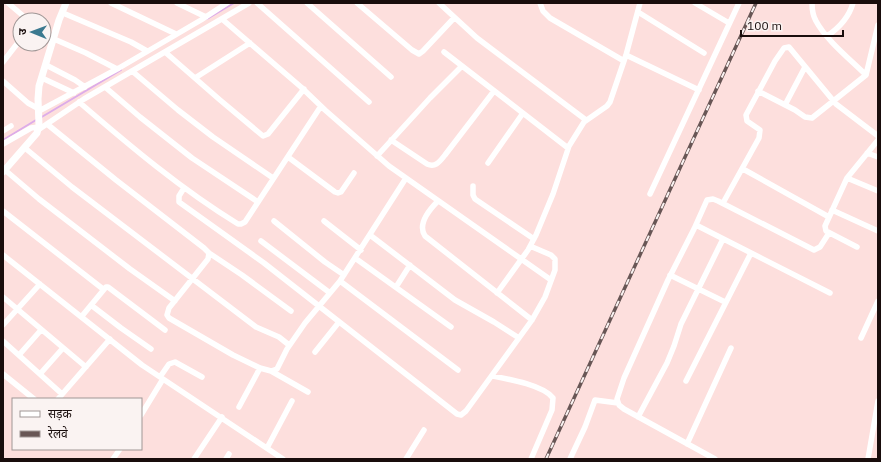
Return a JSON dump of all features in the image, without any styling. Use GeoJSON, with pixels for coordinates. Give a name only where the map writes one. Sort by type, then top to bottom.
{"type":"FeatureCollection","features":[{"type":"Feature","properties":{"kind":"street"},"geometry":{"type":"LineString","coordinates":[[8,3],[19,12]]}},
{"type":"Feature","properties":{"kind":"street"},"geometry":{"type":"LineString","coordinates":[[66,3],[53,40],[38,93],[39,127],[34,138],[4,171],[130,270],[175,301]]}},
{"type":"Feature","properties":{"kind":"street"},"geometry":{"type":"LineString","coordinates":[[111,3],[176,34]]}},
{"type":"Feature","properties":{"kind":"street"},"geometry":{"type":"LineString","coordinates":[[177,3],[206,17]]}},
{"type":"Feature","properties":{"kind":"street"},"geometry":{"type":"LineString","coordinates":[[39,111],[117,69],[228,3]]}},
{"type":"Feature","properties":{"kind":"street"},"geometry":{"type":"LineString","coordinates":[[3,144],[31,128],[47,124],[79,102],[249,3]]}},
{"type":"Feature","properties":{"kind":"street"},"geometry":{"type":"LineString","coordinates":[[257,3],[368,102]]}},
{"type":"Feature","properties":{"kind":"street"},"geometry":{"type":"LineString","coordinates":[[308,3],[391,77]]}},
{"type":"Feature","properties":{"kind":"street"},"geometry":{"type":"LineString","coordinates":[[357,3],[412,50],[419,54],[454,18]]}},
{"type":"Feature","properties":{"kind":"street"},"geometry":{"type":"LineString","coordinates":[[439,3],[477,38],[586,120]]}},
{"type":"Feature","properties":{"kind":"street"},"geometry":{"type":"LineString","coordinates":[[540,3],[543,11],[550,18],[624,62]]}},
{"type":"Feature","properties":{"kind":"street"},"geometry":{"type":"LineString","coordinates":[[497,292],[521,260],[534,239],[553,194],[568,148],[581,126],[586,120],[608,106],[610,102],[624,62],[640,3]]}},
{"type":"Feature","properties":{"kind":"street"},"geometry":{"type":"LineString","coordinates":[[695,3],[729,23]]}},
{"type":"Feature","properties":{"kind":"street"},"geometry":{"type":"LineString","coordinates":[[650,194],[739,3]]}},
{"type":"Feature","properties":{"kind":"street"},"geometry":{"type":"LineString","coordinates":[[812,3],[812,9],[816,21],[827,36],[866,75]]}},
{"type":"Feature","properties":{"kind":"street"},"geometry":{"type":"LineString","coordinates":[[827,36],[837,29],[849,16],[853,3]]}},
{"type":"Feature","properties":{"kind":"street"},"geometry":{"type":"LineString","coordinates":[[638,12],[704,53]]}},
{"type":"Feature","properties":{"kind":"street"},"geometry":{"type":"LineString","coordinates":[[62,13],[147,51]]}},
{"type":"Feature","properties":{"kind":"street"},"geometry":{"type":"LineString","coordinates":[[222,19],[304,89],[389,166],[551,280]]}},
{"type":"Feature","properties":{"kind":"street"},"geometry":{"type":"LineString","coordinates":[[758,91],[785,104],[805,117],[812,118],[866,75],[878,25]]}},
{"type":"Feature","properties":{"kind":"street"},"geometry":{"type":"LineString","coordinates":[[53,40],[86,53],[117,69]]}},
{"type":"Feature","properties":{"kind":"street"},"geometry":{"type":"LineString","coordinates":[[195,78],[250,43]]}},
{"type":"Feature","properties":{"kind":"street"},"geometry":{"type":"LineString","coordinates":[[722,203],[743,169],[759,138],[760,130],[747,120],[746,115],[758,91],[784,48],[789,48],[833,101],[878,136]]}},
{"type":"Feature","properties":{"kind":"street"},"geometry":{"type":"LineString","coordinates":[[3,62],[12,50]]}},
{"type":"Feature","properties":{"kind":"street"},"geometry":{"type":"LineString","coordinates":[[166,52],[244,121],[265,136],[304,89]]}},
{"type":"Feature","properties":{"kind":"street"},"geometry":{"type":"LineString","coordinates":[[444,52],[568,148]]}},
{"type":"Feature","properties":{"kind":"street"},"geometry":{"type":"LineString","coordinates":[[626,55],[698,90]]}},
{"type":"Feature","properties":{"kind":"street"},"geometry":{"type":"LineString","coordinates":[[46,65],[85,87]]}},
{"type":"Feature","properties":{"kind":"street"},"geometry":{"type":"LineString","coordinates":[[377,156],[430,98],[462,66]]}},
{"type":"Feature","properties":{"kind":"street"},"geometry":{"type":"LineString","coordinates":[[785,104],[805,67]]}},
{"type":"Feature","properties":{"kind":"street"},"geometry":{"type":"LineString","coordinates":[[132,71],[212,137],[273,178]]}},
{"type":"Feature","properties":{"kind":"street"},"geometry":{"type":"LineString","coordinates":[[42,78],[74,93]]}},
{"type":"Feature","properties":{"kind":"street"},"geometry":{"type":"LineString","coordinates":[[3,82],[39,111]]}},
{"type":"Feature","properties":{"kind":"street"},"geometry":{"type":"LineString","coordinates":[[105,87],[192,158],[258,202]]}},
{"type":"Feature","properties":{"kind":"street"},"geometry":{"type":"LineString","coordinates":[[391,140],[427,164],[433,166],[445,156],[494,91]]}},
{"type":"Feature","properties":{"kind":"street"},"geometry":{"type":"LineString","coordinates":[[79,102],[116,134],[184,188],[238,224],[243,224],[321,106]]}},
{"type":"Feature","properties":{"kind":"street"},"geometry":{"type":"LineString","coordinates":[[488,163],[523,113]]}},
{"type":"Feature","properties":{"kind":"street"},"geometry":{"type":"LineString","coordinates":[[47,124],[209,253],[292,311]]}},
{"type":"Feature","properties":{"kind":"street"},"geometry":{"type":"LineString","coordinates":[[3,131],[11,126]]}},
{"type":"Feature","properties":{"kind":"street"},"geometry":{"type":"LineString","coordinates":[[857,247],[826,231],[824,228],[847,178],[878,140]]}},
{"type":"Feature","properties":{"kind":"street"},"geometry":{"type":"LineString","coordinates":[[25,148],[72,187],[256,327],[279,337],[289,345]]}},
{"type":"Feature","properties":{"kind":"street"},"geometry":{"type":"LineString","coordinates":[[867,153],[878,158]]}},
{"type":"Feature","properties":{"kind":"street"},"geometry":{"type":"LineString","coordinates":[[288,158],[338,193],[341,192],[354,173]]}},
{"type":"Feature","properties":{"kind":"street"},"geometry":{"type":"LineString","coordinates":[[743,169],[829,217]]}},
{"type":"Feature","properties":{"kind":"street"},"geometry":{"type":"LineString","coordinates":[[271,371],[277,369],[289,345],[340,281],[406,178]]}},
{"type":"Feature","properties":{"kind":"street"},"geometry":{"type":"LineString","coordinates":[[847,178],[878,191]]}},
{"type":"Feature","properties":{"kind":"street"},"geometry":{"type":"LineString","coordinates":[[473,186],[473,195],[475,199],[534,239]]}},
{"type":"Feature","properties":{"kind":"street"},"geometry":{"type":"LineString","coordinates":[[184,188],[179,196],[178,202],[264,263],[457,414],[461,415],[466,411],[532,320],[545,297],[555,270],[555,259],[551,255],[530,246]]}},
{"type":"Feature","properties":{"kind":"street"},"geometry":{"type":"LineString","coordinates":[[618,403],[617,395],[624,378],[670,276],[707,200],[713,199],[722,203],[814,250],[820,247],[829,232]]}},
{"type":"Feature","properties":{"kind":"street"},"geometry":{"type":"LineString","coordinates":[[438,201],[427,214],[422,228],[425,236],[532,320]]}},
{"type":"Feature","properties":{"kind":"street"},"geometry":{"type":"LineString","coordinates":[[832,210],[878,231]]}},
{"type":"Feature","properties":{"kind":"street"},"geometry":{"type":"LineString","coordinates":[[3,211],[103,289]]}},
{"type":"Feature","properties":{"kind":"street"},"geometry":{"type":"LineString","coordinates":[[274,221],[325,262],[344,275]]}},
{"type":"Feature","properties":{"kind":"street"},"geometry":{"type":"LineString","coordinates":[[324,221],[361,250]]}},
{"type":"Feature","properties":{"kind":"street"},"geometry":{"type":"LineString","coordinates":[[696,225],[830,293]]}},
{"type":"Feature","properties":{"kind":"street"},"geometry":{"type":"LineString","coordinates":[[370,235],[455,300],[519,338]]}},
{"type":"Feature","properties":{"kind":"street"},"geometry":{"type":"LineString","coordinates":[[638,417],[670,355],[681,324],[723,239]]}},
{"type":"Feature","properties":{"kind":"street"},"geometry":{"type":"LineString","coordinates":[[261,241],[330,293]]}},
{"type":"Feature","properties":{"kind":"street"},"geometry":{"type":"LineString","coordinates":[[209,253],[208,259],[192,278],[168,312],[169,318],[233,355],[260,368],[271,371],[308,392]]}},
{"type":"Feature","properties":{"kind":"street"},"geometry":{"type":"LineString","coordinates":[[686,381],[751,253]]}},
{"type":"Feature","properties":{"kind":"street"},"geometry":{"type":"LineString","coordinates":[[3,254],[142,365],[283,459]]}},
{"type":"Feature","properties":{"kind":"street"},"geometry":{"type":"LineString","coordinates":[[355,258],[451,327]]}},
{"type":"Feature","properties":{"kind":"street"},"geometry":{"type":"LineString","coordinates":[[396,287],[410,265]]}},
{"type":"Feature","properties":{"kind":"street"},"geometry":{"type":"LineString","coordinates":[[670,276],[725,302]]}},
{"type":"Feature","properties":{"kind":"street"},"geometry":{"type":"LineString","coordinates":[[340,281],[458,370]]}},
{"type":"Feature","properties":{"kind":"street"},"geometry":{"type":"LineString","coordinates":[[3,325],[40,284]]}},
{"type":"Feature","properties":{"kind":"street"},"geometry":{"type":"LineString","coordinates":[[82,316],[106,287],[165,330]]}},
{"type":"Feature","properties":{"kind":"street"},"geometry":{"type":"LineString","coordinates":[[3,297],[86,367]]}},
{"type":"Feature","properties":{"kind":"street"},"geometry":{"type":"LineString","coordinates":[[861,338],[878,301]]}},
{"type":"Feature","properties":{"kind":"street"},"geometry":{"type":"LineString","coordinates":[[91,305],[120,328],[151,349]]}},
{"type":"Feature","properties":{"kind":"street"},"geometry":{"type":"LineString","coordinates":[[314,352],[339,322]]}},
{"type":"Feature","properties":{"kind":"street"},"geometry":{"type":"LineString","coordinates":[[19,355],[41,330]]}},
{"type":"Feature","properties":{"kind":"street"},"geometry":{"type":"LineString","coordinates":[[3,341],[40,374],[60,397],[110,339]]}},
{"type":"Feature","properties":{"kind":"street"},"geometry":{"type":"LineString","coordinates":[[40,374],[63,348]]}},
{"type":"Feature","properties":{"kind":"street"},"geometry":{"type":"LineString","coordinates":[[687,444],[731,348]]}},
{"type":"Feature","properties":{"kind":"street"},"geometry":{"type":"LineString","coordinates":[[142,413],[169,364],[175,362],[202,377]]}},
{"type":"Feature","properties":{"kind":"street"},"geometry":{"type":"LineString","coordinates":[[240,407],[260,368]]}},
{"type":"Feature","properties":{"kind":"street"},"geometry":{"type":"LineString","coordinates":[[3,374],[33,398]]}},
{"type":"Feature","properties":{"kind":"street"},"geometry":{"type":"LineString","coordinates":[[492,376],[540,389],[550,394],[553,398],[552,410],[531,459]]}},
{"type":"Feature","properties":{"kind":"street"},"geometry":{"type":"LineString","coordinates":[[570,459],[585,427],[595,400],[618,403],[624,409],[715,459]]}},
{"type":"Feature","properties":{"kind":"street"},"geometry":{"type":"LineString","coordinates":[[267,448],[292,401]]}},
{"type":"Feature","properties":{"kind":"street"},"geometry":{"type":"LineString","coordinates":[[868,459],[878,401]]}},
{"type":"Feature","properties":{"kind":"street"},"geometry":{"type":"LineString","coordinates":[[194,459],[222,417]]}},
{"type":"Feature","properties":{"kind":"street"},"geometry":{"type":"LineString","coordinates":[[406,459],[424,430]]}},
{"type":"Feature","properties":{"kind":"street"},"geometry":{"type":"LineString","coordinates":[[114,459],[119,450]]}},
{"type":"Feature","properties":{"kind":"waterway"},"geometry":{"type":"LineString","coordinates":[[207,19],[234,3]]}},
{"type":"Feature","properties":{"kind":"waterway"},"geometry":{"type":"LineString","coordinates":[[40,118],[121,70]]}},
{"type":"Feature","properties":{"kind":"waterway"},"geometry":{"type":"LineString","coordinates":[[3,140],[36,120]]}},
{"type":"Feature","properties":{"kind":"railway"},"geometry":{"type":"LineString","coordinates":[[546,459],[756,3]]}}]}
